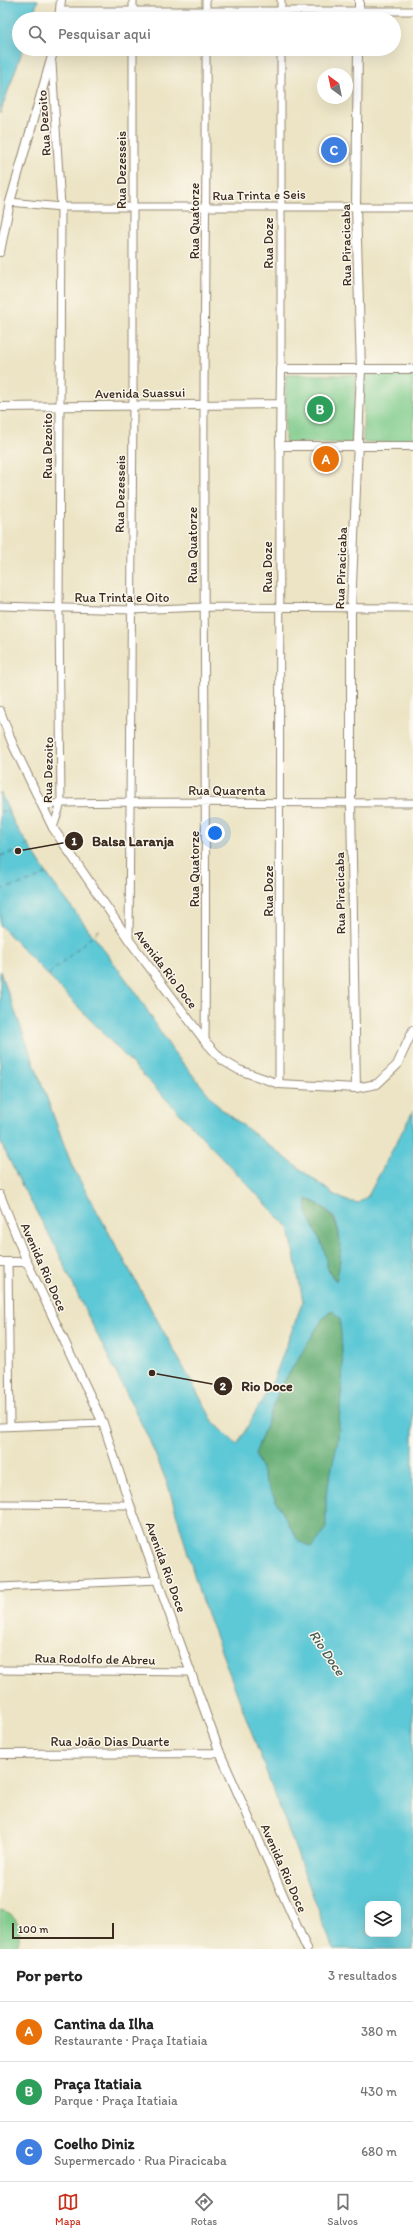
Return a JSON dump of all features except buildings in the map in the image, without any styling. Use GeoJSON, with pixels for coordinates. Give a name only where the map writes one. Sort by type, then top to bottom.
{"type":"FeatureCollection","features":[{"type":"Feature","properties":{"kind":"street"},"geometry":{"type":"LineString","coordinates":[[60,12],[61,0]]}},
{"type":"Feature","properties":{"kind":"street"},"geometry":{"type":"LineString","coordinates":[[133,0],[133,10]]}},
{"type":"Feature","properties":{"kind":"street"},"geometry":{"type":"LineString","coordinates":[[206,0],[206,11]]}},
{"type":"Feature","properties":{"kind":"street"},"geometry":{"type":"LineString","coordinates":[[281,0],[281,12]]}},
{"type":"Feature","properties":{"kind":"street"},"geometry":{"type":"LineString","coordinates":[[359,0],[359,12]]}},
{"type":"Feature","properties":{"kind":"street"},"geometry":{"type":"LineString","coordinates":[[104,12],[133,10],[221,12]]}},
{"type":"Feature","properties":{"kind":"street"},"geometry":{"type":"LineString","coordinates":[[400,12],[413,11]]}},
{"type":"Feature","properties":{"kind":"street"},"geometry":{"type":"LineString","coordinates":[[0,252],[10,202],[53,56]]}},
{"type":"Feature","properties":{"kind":"street","name":"Rua Dezesseis"},"geometry":{"type":"LineString","coordinates":[[129,940],[133,406],[133,56]]}},
{"type":"Feature","properties":{"kind":"street","name":"Rua Quatorze"},"geometry":{"type":"LineString","coordinates":[[205,1041],[207,803],[204,607],[204,405],[207,208],[206,56]]}},
{"type":"Feature","properties":{"kind":"street","name":"Rua Doze"},"geometry":{"type":"LineString","coordinates":[[279,1084],[281,56]]}},
{"type":"Feature","properties":{"kind":"street","name":"Rua Piracicaba"},"geometry":{"type":"LineString","coordinates":[[356,1088],[351,803],[351,609],[361,370],[356,207],[358,56]]}},
{"type":"Feature","properties":{"kind":"street","name":"Rua Dezoito"},"geometry":{"type":"LineString","coordinates":[[52,63],[62,207],[59,406],[61,803],[53,828]]}},
{"type":"Feature","properties":{"kind":"street","name":"Rua Trinta e Seis"},"geometry":{"type":"LineString","coordinates":[[10,202],[62,207],[413,207]]}},
{"type":"Feature","properties":{"kind":"street"},"geometry":{"type":"LineString","coordinates":[[281,369],[413,369]]}},
{"type":"Feature","properties":{"kind":"street","name":"Avenida Suassui"},"geometry":{"type":"LineString","coordinates":[[0,407],[280,404]]}},
{"type":"Feature","properties":{"kind":"street"},"geometry":{"type":"LineString","coordinates":[[280,446],[413,446]]}},
{"type":"Feature","properties":{"kind":"street","name":"Rua Trinta e Oito"},"geometry":{"type":"LineString","coordinates":[[0,606],[131,610],[204,607],[351,609],[413,608]]}},
{"type":"Feature","properties":{"kind":"street","name":"Avenida Rio Doce"},"geometry":{"type":"LineString","coordinates":[[0,711],[13,745],[53,828],[129,940],[205,1041],[222,1060],[239,1070],[279,1084],[356,1088],[377,1084],[396,1065],[413,1030]]}},
{"type":"Feature","properties":{"kind":"street","name":"Rua Quarenta"},"geometry":{"type":"LineString","coordinates":[[42,806],[61,803],[131,802],[413,804]]}},
{"type":"Feature","properties":{"kind":"street","name":"Avenida Rio Doce"},"geometry":{"type":"LineString","coordinates":[[0,1195],[27,1262],[103,1423],[130,1505],[159,1580],[190,1672],[220,1753],[306,1949]]}},
{"type":"Feature","properties":{"kind":"street"},"geometry":{"type":"LineString","coordinates":[[10,1426],[4,1262],[27,1262]]}},
{"type":"Feature","properties":{"kind":"street"},"geometry":{"type":"LineString","coordinates":[[0,1427],[103,1423]]}},
{"type":"Feature","properties":{"kind":"street"},"geometry":{"type":"LineString","coordinates":[[0,1504],[130,1505]]}},
{"type":"Feature","properties":{"kind":"street"},"geometry":{"type":"LineString","coordinates":[[0,1587],[159,1580]]}},
{"type":"Feature","properties":{"kind":"street","name":"Rua Rodolfo de Abreu"},"geometry":{"type":"LineString","coordinates":[[0,1670],[190,1672]]}},
{"type":"Feature","properties":{"kind":"street","name":"Rua João Dias Duarte"},"geometry":{"type":"LineString","coordinates":[[0,1754],[220,1753]]}},
{"type":"Feature","properties":{"kind":"green space"},"geometry":{"type":"Polygon","coordinates":[[[364,374],[413,374],[413,443],[363,442],[364,374]]]}},
{"type":"Feature","properties":{"kind":"green space"},"geometry":{"type":"Polygon","coordinates":[[[286,375],[355,375],[355,443],[285,443],[286,375]]]}},
{"type":"Feature","properties":{"kind":"green space"},"geometry":{"type":"Polygon","coordinates":[[[307,1199],[326,1210],[336,1225],[340,1244],[340,1263],[337,1281],[327,1267],[322,1245],[309,1218],[307,1199]]]}},
{"type":"Feature","properties":{"kind":"green space"},"geometry":{"type":"Polygon","coordinates":[[[332,1310],[340,1319],[343,1366],[338,1440],[326,1495],[326,1529],[312,1548],[297,1539],[267,1484],[255,1454],[280,1388],[323,1318],[332,1310]]]}},
{"type":"Feature","properties":{"kind":"green space"},"geometry":{"type":"Polygon","coordinates":[[[0,1910],[7,1912],[16,1919],[19,1937],[16,1949],[0,1949],[0,1910]]]}},
{"type":"Feature","properties":{"kind":"water"},"geometry":{"type":"Polygon","coordinates":[[[0,0],[38,0],[34,12],[12,12],[12,56],[20,56],[0,113],[0,0]]]}},
{"type":"Feature","properties":{"kind":"water","name":"Rio Doce"},"geometry":{"type":"Polygon","coordinates":[[[0,792],[14,823],[51,880],[135,991],[172,1050],[220,1108],[333,1194],[347,1201],[358,1203],[368,1196],[413,1111],[413,1949],[333,1949],[200,1595],[168,1485],[148,1437],[80,1300],[57,1249],[21,1184],[0,1141],[0,971],[72,1166],[213,1421],[237,1445],[273,1381],[303,1301],[289,1228],[0,925],[0,792]],[[307,1199],[309,1218],[322,1245],[327,1267],[336,1281],[340,1253],[339,1231],[333,1216],[316,1203],[307,1199]],[[332,1310],[323,1318],[280,1388],[255,1454],[267,1484],[297,1539],[312,1548],[326,1529],[326,1495],[338,1440],[343,1366],[340,1319],[332,1310]]]}},
{"type":"Feature","properties":{"kind":"ferry route"},"geometry":{"type":"LineString","coordinates":[[0,812],[9,809]]}},
{"type":"Feature","properties":{"kind":"ferry route"},"geometry":{"type":"LineString","coordinates":[[0,856],[18,851],[33,840]]}},
{"type":"Feature","properties":{"kind":"ferry route"},"geometry":{"type":"LineString","coordinates":[[0,890],[34,880],[49,872]]}},
{"type":"Feature","properties":{"kind":"ferry route"},"geometry":{"type":"LineString","coordinates":[[48,975],[100,929]]}},
{"type":"Feature","properties":{"kind":"place","name":"Coelho Diniz"},"geometry":{"type":"Point","coordinates":[334,150]}},
{"type":"Feature","properties":{"kind":"place","name":"Praça Itatiaia"},"geometry":{"type":"Point","coordinates":[320,409]}},
{"type":"Feature","properties":{"kind":"place","name":"Cantina da Ilha"},"geometry":{"type":"Point","coordinates":[326,459]}},
{"type":"Feature","properties":{"kind":"place","name":"Balsa Laranja"},"geometry":{"type":"Point","coordinates":[18,851]}},
{"type":"Feature","properties":{"kind":"place","name":"Rio Doce"},"geometry":{"type":"Point","coordinates":[152,1373]}}]}
